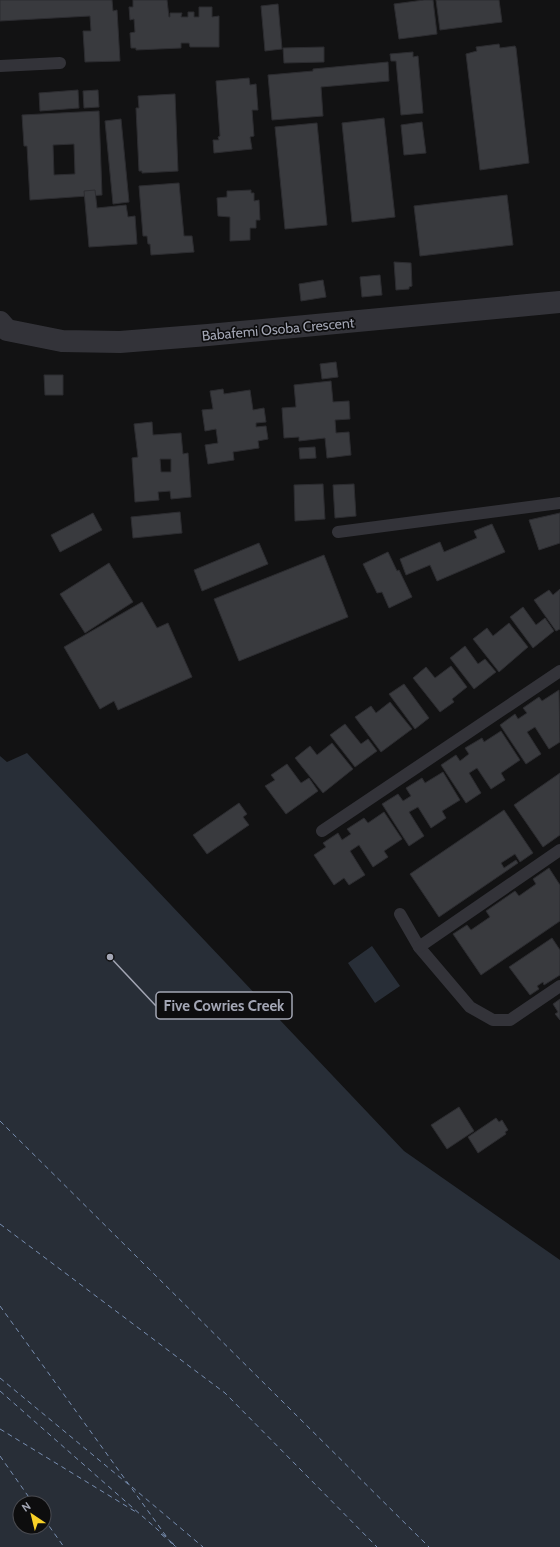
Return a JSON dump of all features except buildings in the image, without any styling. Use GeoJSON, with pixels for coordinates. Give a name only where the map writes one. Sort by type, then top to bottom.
{"type":"FeatureCollection","features":[{"type":"Feature","properties":{"kind":"street","name":"Babafemi Osoba Crescent"},"geometry":{"type":"LineString","coordinates":[[0,322],[6,330],[62,341],[120,342],[560,302]]}},
{"type":"Feature","properties":{"kind":"lane"},"geometry":{"type":"LineString","coordinates":[[0,66],[60,63]]}},
{"type":"Feature","properties":{"kind":"lane"},"geometry":{"type":"LineString","coordinates":[[338,532],[560,503]]}},
{"type":"Feature","properties":{"kind":"lane"},"geometry":{"type":"LineString","coordinates":[[322,831],[560,671]]}},
{"type":"Feature","properties":{"kind":"lane"},"geometry":{"type":"LineString","coordinates":[[419,947],[560,850]]}},
{"type":"Feature","properties":{"kind":"lane"},"geometry":{"type":"LineString","coordinates":[[400,914],[419,947],[470,1007],[493,1020],[510,1020],[560,986]]}},
{"type":"Feature","properties":{"kind":"shaded area"},"geometry":{"type":"Polygon","coordinates":[[[27,753],[404,1151],[560,1260],[560,1547],[0,1547],[0,756],[7,762],[27,753]]]}},
{"type":"Feature","properties":{"kind":"shaded area"},"geometry":{"type":"Polygon","coordinates":[[[372,946],[400,986],[375,1003],[348,963],[372,946]]]}},
{"type":"Feature","properties":{"kind":"ferry route"},"geometry":{"type":"LineString","coordinates":[[0,1121],[429,1547]]}},
{"type":"Feature","properties":{"kind":"ferry route"},"geometry":{"type":"LineString","coordinates":[[0,1224],[225,1393],[377,1547]]}},
{"type":"Feature","properties":{"kind":"ferry route"},"geometry":{"type":"LineString","coordinates":[[0,1306],[174,1547]]}},
{"type":"Feature","properties":{"kind":"ferry route"},"geometry":{"type":"LineString","coordinates":[[0,1378],[128,1484]]}},
{"type":"Feature","properties":{"kind":"ferry route"},"geometry":{"type":"LineString","coordinates":[[0,1391],[166,1537]]}},
{"type":"Feature","properties":{"kind":"ferry route"},"geometry":{"type":"LineString","coordinates":[[0,1429],[136,1512]]}},
{"type":"Feature","properties":{"kind":"ferry route"},"geometry":{"type":"LineString","coordinates":[[0,1456],[27,1495]]}},
{"type":"Feature","properties":{"kind":"ferry route"},"geometry":{"type":"LineString","coordinates":[[132,1487],[203,1547]]}},
{"type":"Feature","properties":{"kind":"ferry route"},"geometry":{"type":"LineString","coordinates":[[52,1530],[64,1547]]}},
{"type":"Feature","properties":{"kind":"ferry route"},"geometry":{"type":"LineString","coordinates":[[161,1534],[168,1540]]}},
{"type":"Feature","properties":{"kind":"ferry route"},"geometry":{"type":"LineString","coordinates":[[170,1541],[177,1547]]}},
{"type":"Feature","properties":{"kind":"ferry route"},"geometry":{"type":"LineString","coordinates":[[172,1543],[176,1547]]}},
{"type":"Feature","properties":{"kind":"place","name":"Five Cowries Creek"},"geometry":{"type":"Point","coordinates":[110,957]}}]}
